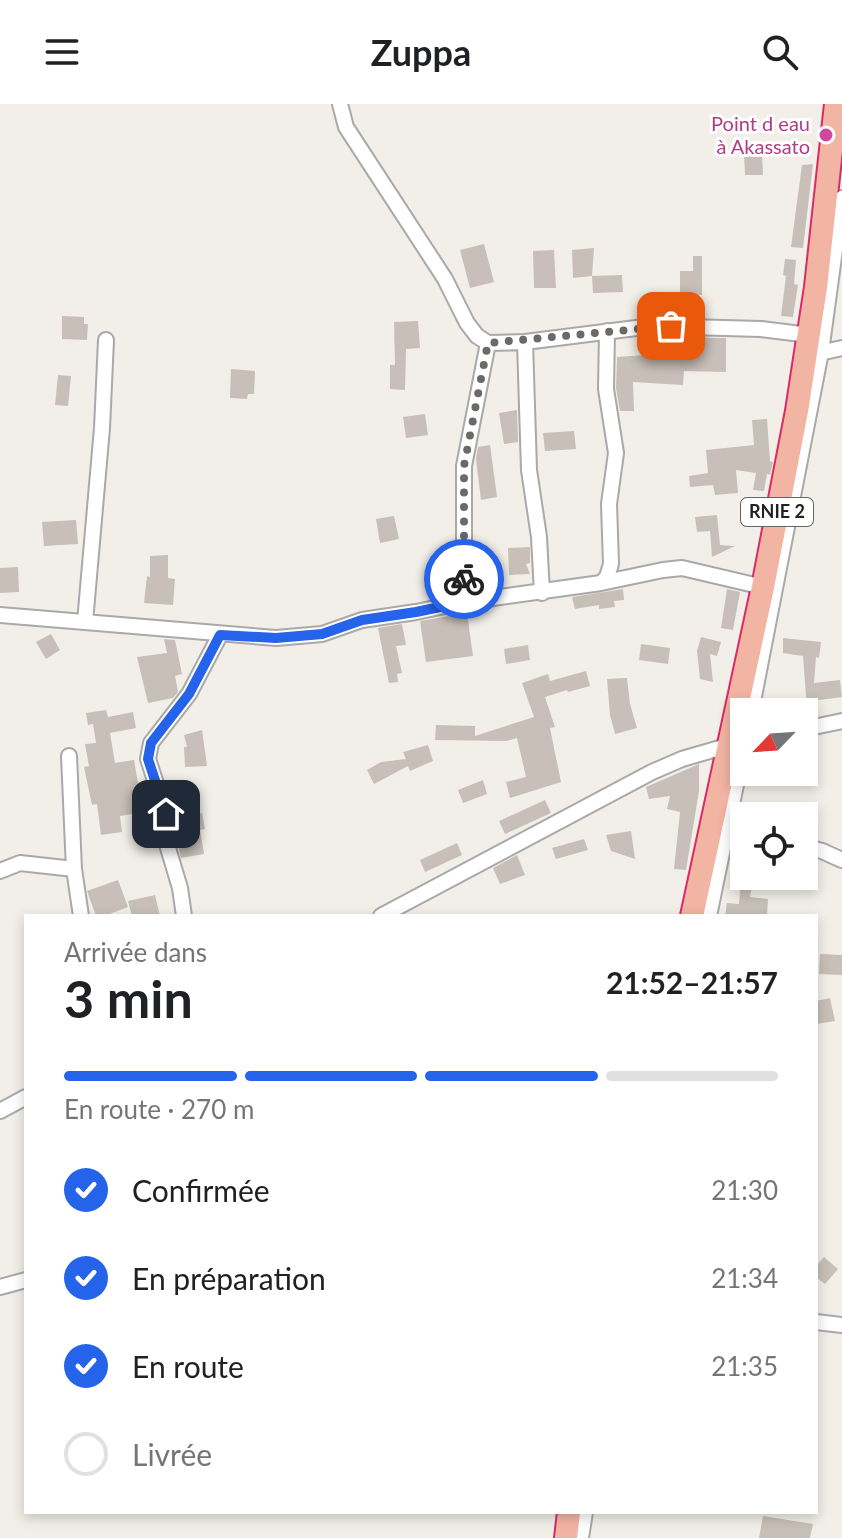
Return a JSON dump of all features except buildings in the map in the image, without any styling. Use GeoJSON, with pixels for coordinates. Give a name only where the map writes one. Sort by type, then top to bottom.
{"type":"FeatureCollection","features":[{"type":"Feature","properties":{"kind":"highway","name":"RNIE 2"},"geometry":{"type":"LineString","coordinates":[[746,698],[763,587],[813,348],[836,104]]}},
{"type":"Feature","properties":{"kind":"highway","name":"RNIE 2"},"geometry":{"type":"LineString","coordinates":[[693,914],[730,782]]}},
{"type":"Feature","properties":{"kind":"highway"},"geometry":{"type":"LineString","coordinates":[[566,1538],[569,1514]]}},
{"type":"Feature","properties":{"kind":"street"},"geometry":{"type":"LineString","coordinates":[[340,104],[346,127],[438,269],[467,323],[477,336],[488,343],[689,325],[761,329],[813,348],[842,348]]}},
{"type":"Feature","properties":{"kind":"street"},"geometry":{"type":"LineString","coordinates":[[753,698],[842,198]]}},
{"type":"Feature","properties":{"kind":"street"},"geometry":{"type":"LineString","coordinates":[[601,583],[607,577],[611,564],[609,504],[616,453],[607,399],[607,331]]}},
{"type":"Feature","properties":{"kind":"street"},"geometry":{"type":"LineString","coordinates":[[85,622],[102,428],[106,340]]}},
{"type":"Feature","properties":{"kind":"street"},"geometry":{"type":"LineString","coordinates":[[525,342],[529,470],[539,537],[542,593]]}},
{"type":"Feature","properties":{"kind":"street"},"geometry":{"type":"LineString","coordinates":[[464,602],[464,466],[488,343]]}},
{"type":"Feature","properties":{"kind":"street"},"geometry":{"type":"LineString","coordinates":[[0,615],[276,638],[322,634],[362,620],[682,568],[763,587]]}},
{"type":"Feature","properties":{"kind":"street"},"geometry":{"type":"LineString","coordinates":[[184,914],[180,888],[168,848],[166,814],[148,759],[151,743],[189,694],[220,635]]}},
{"type":"Feature","properties":{"kind":"street"},"geometry":{"type":"LineString","coordinates":[[818,726],[842,721]]}},
{"type":"Feature","properties":{"kind":"street"},"geometry":{"type":"LineString","coordinates":[[385,914],[639,778],[682,759],[730,746]]}},
{"type":"Feature","properties":{"kind":"street"},"geometry":{"type":"LineString","coordinates":[[69,756],[74,869],[81,914]]}},
{"type":"Feature","properties":{"kind":"street"},"geometry":{"type":"LineString","coordinates":[[709,914],[720,825],[730,828]]}},
{"type":"Feature","properties":{"kind":"street"},"geometry":{"type":"LineString","coordinates":[[818,851],[842,860]]}},
{"type":"Feature","properties":{"kind":"street"},"geometry":{"type":"LineString","coordinates":[[0,871],[20,863],[74,869]]}},
{"type":"Feature","properties":{"kind":"street"},"geometry":{"type":"LineString","coordinates":[[0,1111],[24,1098]]}},
{"type":"Feature","properties":{"kind":"street"},"geometry":{"type":"LineString","coordinates":[[0,1287],[24,1281]]}},
{"type":"Feature","properties":{"kind":"street"},"geometry":{"type":"LineString","coordinates":[[818,1322],[842,1325]]}},
{"type":"Feature","properties":{"kind":"street"},"geometry":{"type":"LineString","coordinates":[[581,1538],[585,1514]]}},
{"type":"Feature","properties":{"kind":"way so far"},"geometry":{"type":"LineString","coordinates":[[464,579],[464,466],[488,343],[525,342],[626,328],[671,326]]}},
{"type":"Feature","properties":{"kind":"place","name":"Point d eau à Akassato"},"geometry":{"type":"Point","coordinates":[826,135]}},
{"type":"Feature","properties":{"kind":"route"},"geometry":{"type":"LineString","coordinates":[[166,814],[148,759],[151,743],[189,694],[220,635],[276,638],[322,634],[362,620],[464,602],[464,579]]}}]}
